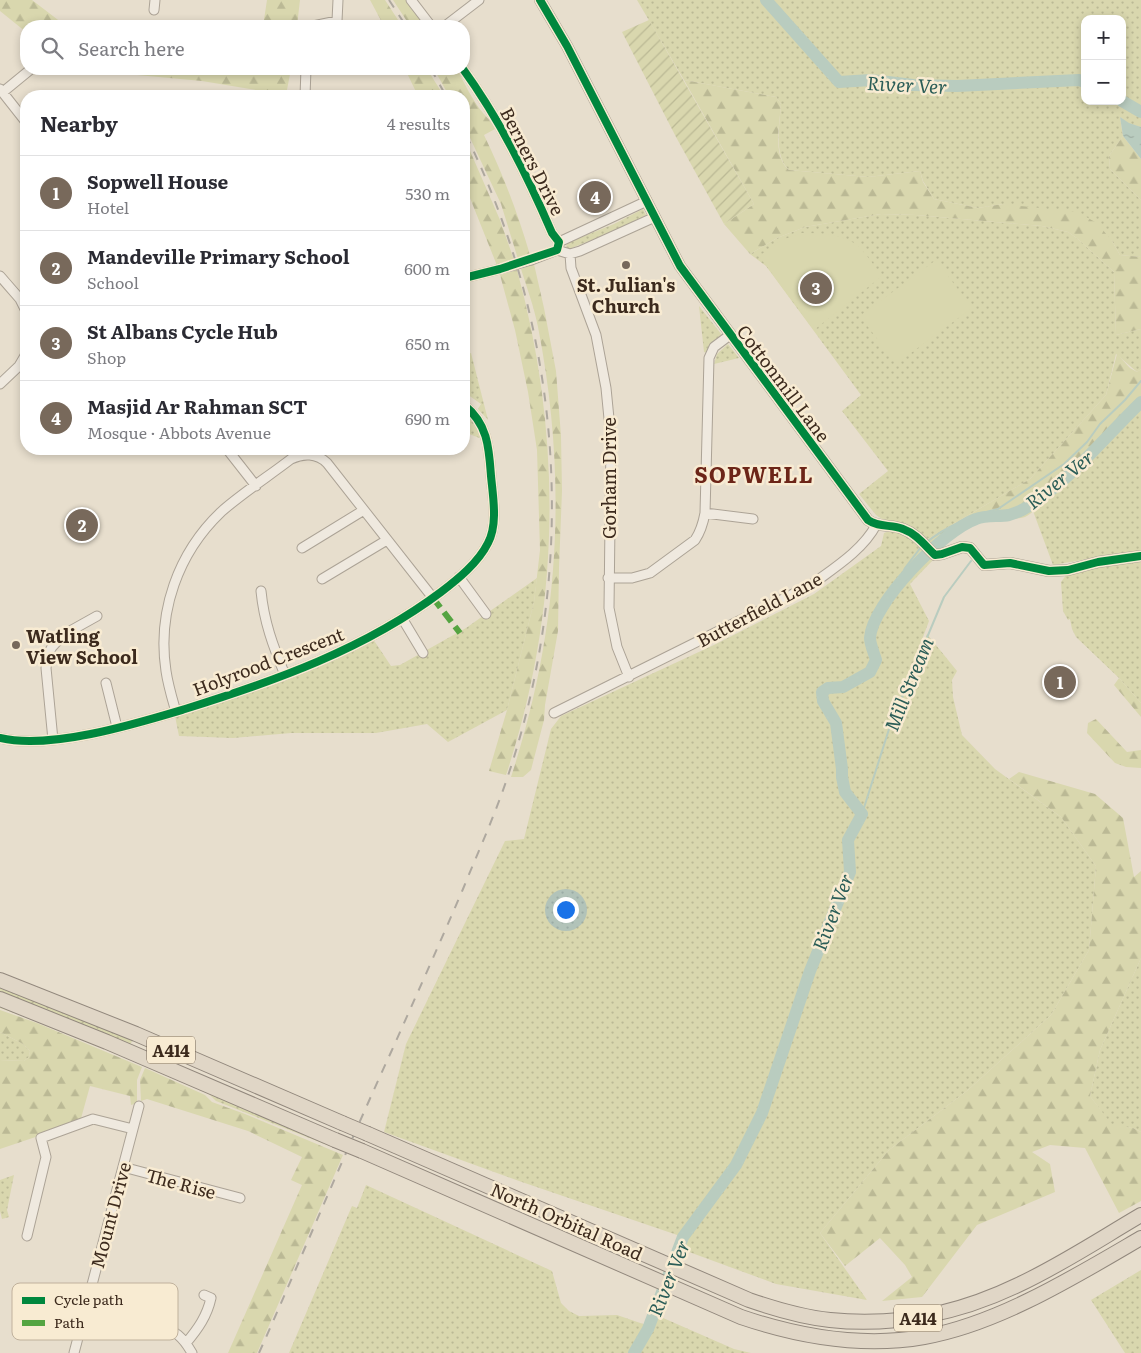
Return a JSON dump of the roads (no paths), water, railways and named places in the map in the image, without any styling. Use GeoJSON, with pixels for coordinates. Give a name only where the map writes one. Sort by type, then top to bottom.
{"type":"FeatureCollection","features":[{"type":"Feature","properties":{"kind":"highway","name":"North Orbital Road"},"geometry":{"type":"LineString","coordinates":[[0,980],[136,1034],[749,1300],[801,1315],[848,1321],[889,1321],[912,1319],[961,1308],[1003,1292],[1043,1272],[1141,1215]]}},
{"type":"Feature","properties":{"kind":"highway","name":"North Orbital Road"},"geometry":{"type":"LineString","coordinates":[[0,999],[107,1042],[362,1151],[748,1319],[771,1327],[817,1338],[860,1341],[910,1339],[926,1337],[990,1318],[1026,1302],[1141,1238]]}},
{"type":"Feature","properties":{"kind":"street"},"geometry":{"type":"LineString","coordinates":[[337,20],[338,0]]}},
{"type":"Feature","properties":{"kind":"street"},"geometry":{"type":"LineString","coordinates":[[411,0],[426,20]]}},
{"type":"Feature","properties":{"kind":"street"},"geometry":{"type":"LineString","coordinates":[[452,20],[479,0]]}},
{"type":"Feature","properties":{"kind":"street","name":"Cottonmill Lane"},"geometry":{"type":"LineString","coordinates":[[540,0],[567,46],[680,266],[868,520],[876,525]]}},
{"type":"Feature","properties":{"kind":"street"},"geometry":{"type":"LineString","coordinates":[[20,114],[1,90],[22,75]]}},
{"type":"Feature","properties":{"kind":"street"},"geometry":{"type":"LineString","coordinates":[[306,90],[307,75]]}},
{"type":"Feature","properties":{"kind":"street","name":"Berners Drive"},"geometry":{"type":"LineString","coordinates":[[467,75],[518,158],[558,246]]}},
{"type":"Feature","properties":{"kind":"street"},"geometry":{"type":"LineString","coordinates":[[470,276],[531,260],[646,201]]}},
{"type":"Feature","properties":{"kind":"street"},"geometry":{"type":"LineString","coordinates":[[558,246],[570,254],[655,217]]}},
{"type":"Feature","properties":{"kind":"street","name":"Gorham Drive"},"geometry":{"type":"LineString","coordinates":[[570,254],[570,264],[596,336],[606,388],[610,439],[609,608],[617,647],[629,677]]}},
{"type":"Feature","properties":{"kind":"street"},"geometry":{"type":"LineString","coordinates":[[0,276],[20,298]]}},
{"type":"Feature","properties":{"kind":"street"},"geometry":{"type":"LineString","coordinates":[[608,578],[632,578],[650,573],[695,540],[703,526],[705,514],[709,358],[714,347],[730,335]]}},
{"type":"Feature","properties":{"kind":"street"},"geometry":{"type":"LineString","coordinates":[[0,384],[20,364]]}},
{"type":"Feature","properties":{"kind":"street","name":"Holyrood Crescent"},"geometry":{"type":"LineString","coordinates":[[0,738],[29,742],[53,740],[117,727],[176,712],[285,675],[362,641],[433,598],[475,561],[491,537],[494,517],[489,447],[479,421],[470,411]]}},
{"type":"Feature","properties":{"kind":"street"},"geometry":{"type":"LineString","coordinates":[[232,455],[256,486]]}},
{"type":"Feature","properties":{"kind":"street"},"geometry":{"type":"LineString","coordinates":[[176,712],[166,671],[164,631],[170,593],[185,558],[196,540],[222,511],[297,456],[310,455],[323,459],[327,463],[433,598]]}},
{"type":"Feature","properties":{"kind":"street"},"geometry":{"type":"LineString","coordinates":[[302,548],[364,510]]}},
{"type":"Feature","properties":{"kind":"street"},"geometry":{"type":"LineString","coordinates":[[705,514],[753,519]]}},
{"type":"Feature","properties":{"kind":"street"},"geometry":{"type":"LineString","coordinates":[[876,525],[906,530],[938,555],[962,547],[970,548],[982,564],[986,565],[1010,563],[1049,571],[1068,570],[1098,562],[1141,556]]}},
{"type":"Feature","properties":{"kind":"street","name":"Butterfield Lane"},"geometry":{"type":"LineString","coordinates":[[554,713],[811,584],[841,564],[871,534],[876,525]]}},
{"type":"Feature","properties":{"kind":"street"},"geometry":{"type":"LineString","coordinates":[[322,579],[388,540]]}},
{"type":"Feature","properties":{"kind":"street"},"geometry":{"type":"LineString","coordinates":[[459,577],[486,614]]}},
{"type":"Feature","properties":{"kind":"street"},"geometry":{"type":"LineString","coordinates":[[261,591],[264,618],[285,675]]}},
{"type":"Feature","properties":{"kind":"street"},"geometry":{"type":"LineString","coordinates":[[53,740],[46,668],[48,654],[63,635],[97,616]]}},
{"type":"Feature","properties":{"kind":"street"},"geometry":{"type":"LineString","coordinates":[[402,618],[423,653]]}},
{"type":"Feature","properties":{"kind":"street"},"geometry":{"type":"LineString","coordinates":[[106,683],[117,727]]}},
{"type":"Feature","properties":{"kind":"street","name":"Mount Drive"},"geometry":{"type":"LineString","coordinates":[[92,1283],[139,1106]]}},
{"type":"Feature","properties":{"kind":"street"},"geometry":{"type":"LineString","coordinates":[[27,1236],[46,1157],[41,1138],[93,1119],[133,1129]]}},
{"type":"Feature","properties":{"kind":"street","name":"The Rise"},"geometry":{"type":"LineString","coordinates":[[123,1167],[240,1198]]}},
{"type":"Feature","properties":{"kind":"street"},"geometry":{"type":"LineString","coordinates":[[186,1342],[195,1333],[208,1312],[212,1296]]}},
{"type":"Feature","properties":{"kind":"street"},"geometry":{"type":"LineString","coordinates":[[178,1336],[186,1342],[192,1353]]}},
{"type":"Feature","properties":{"kind":"street","name":"Mount Drive"},"geometry":{"type":"LineString","coordinates":[[74,1353],[77,1340]]}},
{"type":"Feature","properties":{"kind":"water"},"geometry":{"type":"Polygon","coordinates":[[[1120,117],[1129,123],[1141,127],[1141,159],[1123,136],[1120,117]]]}},
{"type":"Feature","properties":{"kind":"waterway","name":"River Ver"},"geometry":{"type":"LineString","coordinates":[[766,0],[839,82],[871,80],[913,85],[957,86],[1081,81]]}},
{"type":"Feature","properties":{"kind":"waterway","name":"River Ver"},"geometry":{"type":"LineString","coordinates":[[1126,103],[1141,112]]}},
{"type":"Feature","properties":{"kind":"waterway"},"geometry":{"type":"LineString","coordinates":[[927,542],[942,531],[961,522],[998,509],[1064,464],[1087,442],[1100,424],[1125,400],[1141,381]]}},
{"type":"Feature","properties":{"kind":"waterway","name":"Mill Stream"},"geometry":{"type":"LineString","coordinates":[[634,1353],[648,1329],[683,1237],[736,1165],[762,1113],[810,971],[850,872],[848,840],[862,814],[845,792],[836,723],[823,701],[822,692],[828,688],[843,687],[870,672],[876,660],[870,638],[874,623],[896,588],[929,552],[946,537],[976,519],[1012,514],[1026,508],[1046,494],[1075,470],[1141,402]]}},
{"type":"Feature","properties":{"kind":"waterway"},"geometry":{"type":"LineString","coordinates":[[899,582],[905,568],[921,547]]}},
{"type":"Feature","properties":{"kind":"waterway","name":"Mill Stream"},"geometry":{"type":"LineString","coordinates":[[862,814],[890,726],[944,597],[971,561]]}},
{"type":"Feature","properties":{"kind":"railway"},"geometry":{"type":"LineString","coordinates":[[389,0],[402,20]]}},
{"type":"Feature","properties":{"kind":"railway"},"geometry":{"type":"LineString","coordinates":[[434,75],[443,90]]}},
{"type":"Feature","properties":{"kind":"railway"},"geometry":{"type":"LineString","coordinates":[[259,1353],[446,929],[493,817],[527,711],[543,627],[551,542],[550,458],[541,374],[524,291],[498,210],[470,145]]}},
{"type":"Feature","properties":{"kind":"place","name":"Masjid Ar Rahman SCT"},"geometry":{"type":"Point","coordinates":[595,197]}},
{"type":"Feature","properties":{"kind":"place","name":"St. Julian's Church"},"geometry":{"type":"Point","coordinates":[626,265]}},
{"type":"Feature","properties":{"kind":"place","name":"St Albans Cycle Hub"},"geometry":{"type":"Point","coordinates":[816,288]}},
{"type":"Feature","properties":{"kind":"place","name":"Mandeville Primary School"},"geometry":{"type":"Point","coordinates":[82,525]}},
{"type":"Feature","properties":{"kind":"place","name":"Watling View School"},"geometry":{"type":"Point","coordinates":[16,645]}},
{"type":"Feature","properties":{"kind":"place","name":"Sopwell House"},"geometry":{"type":"Point","coordinates":[1060,682]}},
{"type":"Feature","properties":{"kind":"district","name":"SOPWELL"},"geometry":{"type":"Point","coordinates":[754,473]}}]}
